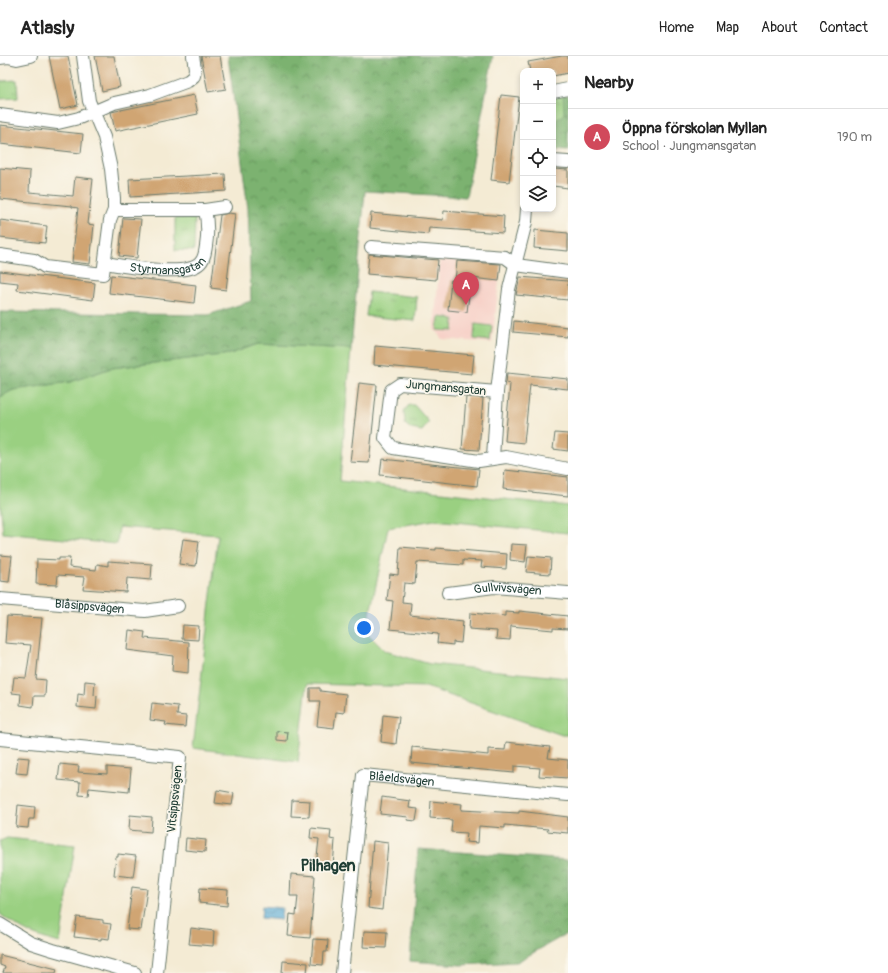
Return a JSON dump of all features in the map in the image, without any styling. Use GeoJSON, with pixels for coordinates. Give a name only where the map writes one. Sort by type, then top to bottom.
{"type":"FeatureCollection","features":[{"type":"Feature","properties":{"kind":"street"},"geometry":{"type":"LineString","coordinates":[[0,58],[8,57],[17,59],[31,56]]}},
{"type":"Feature","properties":{"kind":"street"},"geometry":{"type":"LineString","coordinates":[[0,255],[34,260],[45,267],[103,274],[110,220],[114,210],[111,169],[104,137],[89,101],[83,56]]}},
{"type":"Feature","properties":{"kind":"street"},"geometry":{"type":"LineString","coordinates":[[0,115],[58,123],[79,118],[114,103],[150,95],[188,81],[194,76],[195,68],[193,56]]}},
{"type":"Feature","properties":{"kind":"street"},"geometry":{"type":"LineString","coordinates":[[556,91],[568,89]]}},
{"type":"Feature","properties":{"kind":"street"},"geometry":{"type":"LineString","coordinates":[[556,161],[568,162]]}},
{"type":"Feature","properties":{"kind":"street"},"geometry":{"type":"LineString","coordinates":[[114,210],[204,210],[225,207]]}},
{"type":"Feature","properties":{"kind":"street","name":"Styrmansgatan"},"geometry":{"type":"LineString","coordinates":[[105,263],[174,271],[190,269],[200,264],[204,257],[208,235],[208,222],[204,210]]}},
{"type":"Feature","properties":{"kind":"street","name":"Jungmansgatan"},"geometry":{"type":"LineString","coordinates":[[493,458],[497,392],[509,289],[526,222],[527,212]]}},
{"type":"Feature","properties":{"kind":"street"},"geometry":{"type":"LineString","coordinates":[[371,247],[505,257],[516,265],[568,272]]}},
{"type":"Feature","properties":{"kind":"street","name":"Jungmansgatan"},"geometry":{"type":"LineString","coordinates":[[497,392],[400,384],[391,390],[385,438],[393,448],[479,461],[506,456],[568,469]]}},
{"type":"Feature","properties":{"kind":"street","name":"Gullvivsvägen"},"geometry":{"type":"LineString","coordinates":[[448,593],[494,587],[568,593]]}},
{"type":"Feature","properties":{"kind":"street","name":"Blåsippsvägen"},"geometry":{"type":"LineString","coordinates":[[0,599],[146,611],[178,606]]}},
{"type":"Feature","properties":{"kind":"street","name":"Vitsippsvägen"},"geometry":{"type":"LineString","coordinates":[[0,739],[180,757],[157,973]]}},
{"type":"Feature","properties":{"kind":"street","name":"Blåeldsvägen"},"geometry":{"type":"LineString","coordinates":[[342,973],[363,775],[568,795]]}},
{"type":"Feature","properties":{"kind":"street"},"geometry":{"type":"LineString","coordinates":[[0,924],[31,943],[135,973]]}},
{"type":"Feature","properties":{"kind":"shaded area"},"geometry":{"type":"Polygon","coordinates":[[[440,257],[501,264],[492,343],[442,339],[434,329],[440,257]]]}},
{"type":"Feature","properties":{"kind":"green space"},"geometry":{"type":"Polygon","coordinates":[[[228,56],[493,56],[466,197],[365,191],[351,349],[258,344],[230,354],[111,368],[70,382],[13,390],[0,397],[0,312],[208,315],[251,301],[248,209],[228,56]]]}},
{"type":"Feature","properties":{"kind":"green space"},"geometry":{"type":"Polygon","coordinates":[[[17,80],[18,98],[0,99],[0,81],[17,80]]]}},
{"type":"Feature","properties":{"kind":"green space"},"geometry":{"type":"Polygon","coordinates":[[[563,95],[568,95],[568,151],[556,150],[556,120],[564,115],[563,95]]]}},
{"type":"Feature","properties":{"kind":"green space"},"geometry":{"type":"Polygon","coordinates":[[[563,95],[564,115],[556,120],[556,104],[556,97],[563,95]]]}},
{"type":"Feature","properties":{"kind":"green space"},"geometry":{"type":"Polygon","coordinates":[[[175,218],[195,218],[194,251],[175,250],[175,218]]]}},
{"type":"Feature","properties":{"kind":"green space"},"geometry":{"type":"Polygon","coordinates":[[[369,292],[417,297],[415,321],[366,316],[369,292]]]}},
{"type":"Feature","properties":{"kind":"green space"},"geometry":{"type":"Polygon","coordinates":[[[439,317],[454,319],[453,331],[437,330],[439,317]]]}},
{"type":"Feature","properties":{"kind":"green space"},"geometry":{"type":"Polygon","coordinates":[[[475,324],[492,326],[490,341],[474,339],[475,324]]]}},
{"type":"Feature","properties":{"kind":"green space"},"geometry":{"type":"Polygon","coordinates":[[[258,344],[351,349],[340,481],[568,506],[568,533],[434,520],[388,528],[366,632],[385,651],[430,664],[568,678],[568,735],[562,735],[426,687],[307,684],[298,762],[193,748],[218,535],[119,527],[117,544],[3,533],[0,500],[0,397],[13,390],[70,382],[111,368],[230,354],[258,344]]]}},
{"type":"Feature","properties":{"kind":"green space"},"geometry":{"type":"Polygon","coordinates":[[[409,405],[414,405],[429,422],[422,431],[411,429],[405,424],[404,411],[409,405]]]}},
{"type":"Feature","properties":{"kind":"green space"},"geometry":{"type":"Polygon","coordinates":[[[7,838],[75,845],[60,943],[28,932],[0,914],[0,841],[7,838]]]}},
{"type":"Feature","properties":{"kind":"green space"},"geometry":{"type":"Polygon","coordinates":[[[418,849],[568,860],[568,933],[517,962],[461,965],[410,961],[418,849]]]}},
{"type":"Feature","properties":{"kind":"water"},"geometry":{"type":"Polygon","coordinates":[[[262,906],[282,908],[281,920],[261,918],[262,906]]]}},
{"type":"Feature","properties":{"kind":"building"},"geometry":{"type":"Polygon","coordinates":[[[49,56],[68,56],[78,105],[60,109],[49,56]]]}},
{"type":"Feature","properties":{"kind":"building"},"geometry":{"type":"Polygon","coordinates":[[[95,56],[114,56],[120,87],[102,91],[95,56]]]}},
{"type":"Feature","properties":{"kind":"building"},"geometry":{"type":"Polygon","coordinates":[[[201,56],[220,56],[226,89],[208,92],[201,56]]]}},
{"type":"Feature","properties":{"kind":"building"},"geometry":{"type":"Polygon","coordinates":[[[568,56],[568,73],[556,75],[556,68],[529,68],[528,62],[568,56]]]}},
{"type":"Feature","properties":{"kind":"building"},"geometry":{"type":"Polygon","coordinates":[[[194,95],[198,114],[115,131],[111,112],[194,95]]]}},
{"type":"Feature","properties":{"kind":"building"},"geometry":{"type":"Polygon","coordinates":[[[501,95],[519,97],[509,182],[491,180],[501,95]]]}},
{"type":"Feature","properties":{"kind":"building"},"geometry":{"type":"Polygon","coordinates":[[[0,125],[83,134],[81,153],[0,144],[0,125]]]}},
{"type":"Feature","properties":{"kind":"building"},"geometry":{"type":"Polygon","coordinates":[[[0,168],[30,171],[29,192],[73,196],[75,177],[93,179],[88,224],[94,225],[90,264],[72,262],[78,208],[72,206],[0,199],[0,168]]]}},
{"type":"Feature","properties":{"kind":"building"},"geometry":{"type":"Polygon","coordinates":[[[556,169],[568,170],[568,188],[556,186],[556,169]]]}},
{"type":"Feature","properties":{"kind":"building"},"geometry":{"type":"Polygon","coordinates":[[[225,174],[226,191],[130,197],[129,179],[225,174]]]}},
{"type":"Feature","properties":{"kind":"building"},"geometry":{"type":"Polygon","coordinates":[[[444,211],[504,216],[503,233],[429,228],[428,234],[370,228],[371,213],[443,220],[444,211]]]}},
{"type":"Feature","properties":{"kind":"building"},"geometry":{"type":"Polygon","coordinates":[[[229,213],[235,214],[226,290],[211,288],[220,215],[229,213]]]}},
{"type":"Feature","properties":{"kind":"building"},"geometry":{"type":"Polygon","coordinates":[[[123,218],[141,219],[137,258],[119,256],[123,218]]]}},
{"type":"Feature","properties":{"kind":"building"},"geometry":{"type":"Polygon","coordinates":[[[0,220],[47,226],[45,243],[0,238],[0,220]]]}},
{"type":"Feature","properties":{"kind":"building"},"geometry":{"type":"Polygon","coordinates":[[[535,230],[568,233],[568,251],[534,248],[535,230]]]}},
{"type":"Feature","properties":{"kind":"building"},"geometry":{"type":"Polygon","coordinates":[[[369,254],[438,260],[436,280],[367,274],[369,254]]]}},
{"type":"Feature","properties":{"kind":"building"},"geometry":{"type":"Polygon","coordinates":[[[457,261],[501,264],[499,281],[471,278],[467,312],[448,310],[451,280],[455,281],[457,261]]]}},
{"type":"Feature","properties":{"kind":"building"},"geometry":{"type":"Polygon","coordinates":[[[0,271],[95,283],[93,300],[17,290],[18,283],[0,281],[0,271]]]}},
{"type":"Feature","properties":{"kind":"building"},"geometry":{"type":"Polygon","coordinates":[[[111,275],[196,285],[194,303],[109,293],[111,275]]]}},
{"type":"Feature","properties":{"kind":"building"},"geometry":{"type":"Polygon","coordinates":[[[520,277],[568,281],[568,300],[516,295],[520,277]]]}},
{"type":"Feature","properties":{"kind":"building"},"geometry":{"type":"Polygon","coordinates":[[[514,321],[568,327],[568,337],[513,332],[514,321]]]}},
{"type":"Feature","properties":{"kind":"building"},"geometry":{"type":"Polygon","coordinates":[[[375,346],[474,355],[472,374],[374,365],[375,346]]]}},
{"type":"Feature","properties":{"kind":"building"},"geometry":{"type":"Polygon","coordinates":[[[507,373],[568,379],[568,389],[530,385],[524,443],[505,441],[510,384],[506,383],[507,373]]]}},
{"type":"Feature","properties":{"kind":"building"},"geometry":{"type":"Polygon","coordinates":[[[359,383],[377,385],[369,463],[350,462],[359,383]]]}},
{"type":"Feature","properties":{"kind":"building"},"geometry":{"type":"Polygon","coordinates":[[[466,397],[483,398],[479,450],[462,449],[466,397]]]}},
{"type":"Feature","properties":{"kind":"building"},"geometry":{"type":"Polygon","coordinates":[[[555,433],[568,434],[568,451],[553,449],[555,433]]]}},
{"type":"Feature","properties":{"kind":"building"},"geometry":{"type":"Polygon","coordinates":[[[382,459],[479,469],[477,486],[380,475],[382,459]]]}},
{"type":"Feature","properties":{"kind":"building"},"geometry":{"type":"Polygon","coordinates":[[[505,470],[568,477],[568,496],[503,489],[505,470]]]}},
{"type":"Feature","properties":{"kind":"building"},"geometry":{"type":"Polygon","coordinates":[[[183,539],[199,541],[196,566],[179,564],[183,539]]]}},
{"type":"Feature","properties":{"kind":"building"},"geometry":{"type":"Polygon","coordinates":[[[511,544],[527,545],[525,562],[510,560],[511,544]]]}},
{"type":"Feature","properties":{"kind":"building"},"geometry":{"type":"Polygon","coordinates":[[[400,547],[436,550],[436,548],[507,554],[506,569],[481,567],[482,561],[463,560],[463,565],[417,562],[415,584],[404,583],[402,602],[411,603],[410,615],[463,621],[461,643],[453,642],[453,645],[437,643],[438,634],[390,629],[393,601],[387,600],[390,574],[398,575],[400,547]]]}},
{"type":"Feature","properties":{"kind":"building"},"geometry":{"type":"Polygon","coordinates":[[[0,555],[12,556],[9,582],[0,581],[0,555]]]}},
{"type":"Feature","properties":{"kind":"building"},"geometry":{"type":"Polygon","coordinates":[[[528,556],[551,558],[550,574],[526,572],[528,556]]]}},
{"type":"Feature","properties":{"kind":"building"},"geometry":{"type":"Polygon","coordinates":[[[59,558],[70,558],[69,567],[96,570],[97,564],[108,566],[108,561],[152,564],[151,580],[127,578],[126,592],[83,589],[85,577],[58,575],[57,585],[36,584],[37,559],[59,560],[59,558]]]}},
{"type":"Feature","properties":{"kind":"building"},"geometry":{"type":"Polygon","coordinates":[[[519,611],[568,616],[568,629],[553,628],[553,630],[511,626],[510,640],[496,639],[497,631],[469,629],[470,613],[505,616],[505,612],[519,613],[519,611]]]}},
{"type":"Feature","properties":{"kind":"building"},"geometry":{"type":"Polygon","coordinates":[[[7,616],[42,618],[36,679],[46,680],[45,696],[34,696],[33,707],[20,705],[21,694],[12,693],[14,677],[26,678],[31,645],[5,643],[7,616]]]}},
{"type":"Feature","properties":{"kind":"building"},"geometry":{"type":"Polygon","coordinates":[[[183,625],[199,626],[198,640],[182,639],[183,625]]]}},
{"type":"Feature","properties":{"kind":"building"},"geometry":{"type":"Polygon","coordinates":[[[129,630],[145,632],[144,638],[189,642],[188,673],[172,671],[173,656],[127,650],[129,630]]]}},
{"type":"Feature","properties":{"kind":"building"},"geometry":{"type":"Polygon","coordinates":[[[85,681],[95,682],[94,695],[97,696],[96,709],[77,707],[78,694],[84,695],[85,681]]]}},
{"type":"Feature","properties":{"kind":"building"},"geometry":{"type":"Polygon","coordinates":[[[310,688],[320,688],[320,691],[346,694],[344,713],[336,712],[334,728],[317,726],[320,701],[310,701],[310,688]]]}},
{"type":"Feature","properties":{"kind":"building"},"geometry":{"type":"Polygon","coordinates":[[[152,703],[178,706],[177,715],[186,716],[185,727],[165,725],[166,722],[150,720],[152,703]]]}},
{"type":"Feature","properties":{"kind":"building"},"geometry":{"type":"Polygon","coordinates":[[[383,715],[399,717],[396,744],[381,742],[383,715]]]}},
{"type":"Feature","properties":{"kind":"building"},"geometry":{"type":"Polygon","coordinates":[[[277,731],[288,732],[287,741],[277,740],[277,731]]]}},
{"type":"Feature","properties":{"kind":"building"},"geometry":{"type":"Polygon","coordinates":[[[506,742],[550,747],[548,758],[568,760],[568,778],[539,776],[540,768],[514,766],[514,773],[411,763],[412,747],[488,755],[488,749],[505,750],[506,742]]]}},
{"type":"Feature","properties":{"kind":"building"},"geometry":{"type":"Polygon","coordinates":[[[18,757],[29,758],[27,774],[16,773],[18,757]]]}},
{"type":"Feature","properties":{"kind":"building"},"geometry":{"type":"Polygon","coordinates":[[[60,764],[79,766],[78,772],[107,774],[107,767],[131,769],[129,792],[89,788],[88,796],[79,795],[80,782],[58,780],[60,764]]]}},
{"type":"Feature","properties":{"kind":"building"},"geometry":{"type":"Polygon","coordinates":[[[217,790],[234,793],[232,805],[215,803],[217,790]]]}},
{"type":"Feature","properties":{"kind":"building"},"geometry":{"type":"Polygon","coordinates":[[[382,797],[410,801],[409,808],[418,809],[416,821],[407,820],[408,817],[380,814],[382,797]]]}},
{"type":"Feature","properties":{"kind":"building"},"geometry":{"type":"Polygon","coordinates":[[[292,800],[310,801],[309,817],[291,816],[292,800]]]}},
{"type":"Feature","properties":{"kind":"building"},"geometry":{"type":"Polygon","coordinates":[[[431,801],[462,804],[461,810],[519,813],[519,811],[568,817],[568,833],[547,831],[548,829],[505,825],[505,828],[479,826],[478,843],[466,842],[467,833],[451,832],[452,820],[430,818],[431,801]]]}},
{"type":"Feature","properties":{"kind":"building"},"geometry":{"type":"Polygon","coordinates":[[[18,805],[35,807],[34,819],[29,819],[28,828],[16,827],[18,805]]]}},
{"type":"Feature","properties":{"kind":"building"},"geometry":{"type":"Polygon","coordinates":[[[130,815],[152,817],[151,832],[129,830],[130,815]]]}},
{"type":"Feature","properties":{"kind":"building"},"geometry":{"type":"Polygon","coordinates":[[[311,828],[331,830],[330,839],[335,840],[333,867],[316,866],[319,839],[310,838],[311,828]]]}},
{"type":"Feature","properties":{"kind":"building"},"geometry":{"type":"Polygon","coordinates":[[[186,838],[206,840],[205,852],[185,850],[186,838]]]}},
{"type":"Feature","properties":{"kind":"building"},"geometry":{"type":"Polygon","coordinates":[[[373,841],[388,843],[382,910],[368,908],[373,841]]]}},
{"type":"Feature","properties":{"kind":"building"},"geometry":{"type":"Polygon","coordinates":[[[118,854],[136,856],[133,877],[114,875],[116,857],[118,857],[118,854]]]}},
{"type":"Feature","properties":{"kind":"building"},"geometry":{"type":"Polygon","coordinates":[[[291,874],[315,876],[310,938],[288,936],[290,914],[296,915],[298,896],[290,896],[291,874]]]}},
{"type":"Feature","properties":{"kind":"building"},"geometry":{"type":"Polygon","coordinates":[[[132,887],[147,889],[141,930],[127,929],[132,887]]]}},
{"type":"Feature","properties":{"kind":"building"},"geometry":{"type":"Polygon","coordinates":[[[200,888],[228,890],[227,906],[199,903],[200,888]]]}},
{"type":"Feature","properties":{"kind":"building"},"geometry":{"type":"Polygon","coordinates":[[[77,917],[103,920],[103,923],[111,924],[109,939],[101,938],[101,940],[74,937],[77,917]]]}},
{"type":"Feature","properties":{"kind":"building"},"geometry":{"type":"Polygon","coordinates":[[[191,928],[214,931],[213,946],[189,944],[191,928]]]}},
{"type":"Feature","properties":{"kind":"building"},"geometry":{"type":"Polygon","coordinates":[[[364,931],[387,932],[386,948],[363,947],[364,931]]]}},
{"type":"Feature","properties":{"kind":"building"},"geometry":{"type":"Polygon","coordinates":[[[313,939],[328,940],[327,952],[324,952],[323,965],[311,964],[313,939]]]}},
{"type":"Feature","properties":{"kind":"building"},"geometry":{"type":"Polygon","coordinates":[[[0,955],[57,969],[56,973],[3,973],[5,967],[0,965],[0,955]]]}},
{"type":"Feature","properties":{"kind":"building"},"geometry":{"type":"Polygon","coordinates":[[[283,961],[308,963],[307,973],[282,973],[283,961]]]}},
{"type":"Feature","properties":{"kind":"place","name":"Öppna förskolan Myllan"},"geometry":{"type":"Point","coordinates":[466,305]}},
{"type":"Feature","properties":{"kind":"district","name":"Pilhagen"},"geometry":{"type":"Point","coordinates":[328,866]}}]}
